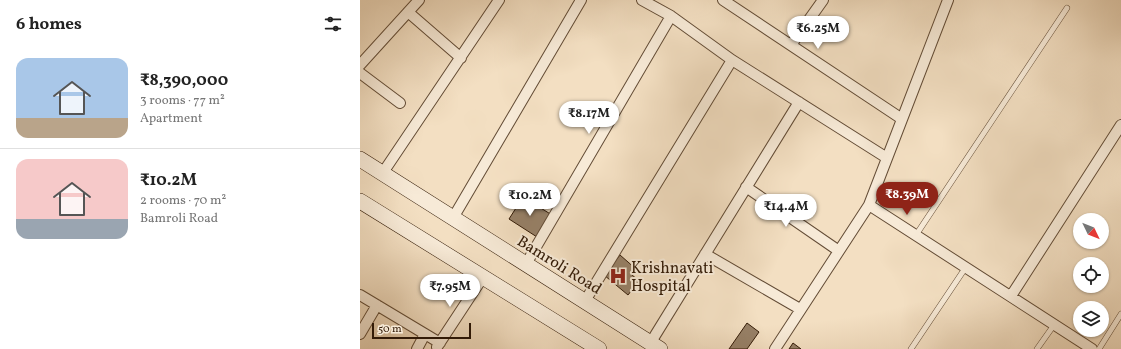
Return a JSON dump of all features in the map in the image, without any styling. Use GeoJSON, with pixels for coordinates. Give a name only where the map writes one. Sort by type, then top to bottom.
{"type":"FeatureCollection","features":[{"type":"Feature","properties":{"kind":"street"},"geometry":{"type":"LineString","coordinates":[[360,65],[419,0]]}},
{"type":"Feature","properties":{"kind":"street"},"geometry":{"type":"LineString","coordinates":[[382,174],[500,0]]}},
{"type":"Feature","properties":{"kind":"street"},"geometry":{"type":"LineString","coordinates":[[453,218],[581,0]]}},
{"type":"Feature","properties":{"kind":"street"},"geometry":{"type":"LineString","coordinates":[[642,0],[671,16],[732,60],[887,158]]}},
{"type":"Feature","properties":{"kind":"street"},"geometry":{"type":"LineString","coordinates":[[723,0],[734,3],[791,45],[902,119]]}},
{"type":"Feature","properties":{"kind":"street"},"geometry":{"type":"LineString","coordinates":[[791,45],[823,0]]}},
{"type":"Feature","properties":{"kind":"street"},"geometry":{"type":"LineString","coordinates":[[775,349],[869,205],[948,0]]}},
{"type":"Feature","properties":{"kind":"street"},"geometry":{"type":"LineString","coordinates":[[408,12],[461,58]]}},
{"type":"Feature","properties":{"kind":"street"},"geometry":{"type":"LineString","coordinates":[[526,264],[671,16]]}},
{"type":"Feature","properties":{"kind":"street"},"geometry":{"type":"LineString","coordinates":[[585,301],[732,60]]}},
{"type":"Feature","properties":{"kind":"street"},"geometry":{"type":"LineString","coordinates":[[360,72],[400,103]]}},
{"type":"Feature","properties":{"kind":"street"},"geometry":{"type":"LineString","coordinates":[[656,346],[705,254],[799,102]]}},
{"type":"Feature","properties":{"kind":"street"},"geometry":{"type":"LineString","coordinates":[[1011,296],[1121,125]]}},
{"type":"Feature","properties":{"kind":"street","name":"Bamroli Road"},"geometry":{"type":"LineString","coordinates":[[360,159],[656,346]]}},
{"type":"Feature","properties":{"kind":"street"},"geometry":{"type":"LineString","coordinates":[[746,188],[839,251]]}},
{"type":"Feature","properties":{"kind":"street"},"geometry":{"type":"LineString","coordinates":[[360,201],[599,349]]}},
{"type":"Feature","properties":{"kind":"street"},"geometry":{"type":"LineString","coordinates":[[869,205],[1092,349]]}},
{"type":"Feature","properties":{"kind":"street"},"geometry":{"type":"LineString","coordinates":[[705,254],[800,309]]}},
{"type":"Feature","properties":{"kind":"street"},"geometry":{"type":"LineString","coordinates":[[360,295],[426,334],[438,346],[483,277]]}},
{"type":"Feature","properties":{"kind":"street"},"geometry":{"type":"LineString","coordinates":[[360,334],[377,305]]}},
{"type":"Feature","properties":{"kind":"street"},"geometry":{"type":"LineString","coordinates":[[417,349],[426,334]]}},
{"type":"Feature","properties":{"kind":"lane"},"geometry":{"type":"LineString","coordinates":[[916,235],[1067,8]]}},
{"type":"Feature","properties":{"kind":"lane"},"geometry":{"type":"LineString","coordinates":[[911,349],[966,267]]}},
{"type":"Feature","properties":{"kind":"lane"},"geometry":{"type":"LineString","coordinates":[[1099,349],[1121,314]]}},
{"type":"Feature","properties":{"kind":"lane"},"geometry":{"type":"LineString","coordinates":[[1037,349],[1054,324]]}},
{"type":"Feature","properties":{"kind":"building"},"geometry":{"type":"Polygon","coordinates":[[[523,197],[552,215],[537,237],[509,219],[523,197]]]}},
{"type":"Feature","properties":{"kind":"building"},"geometry":{"type":"Polygon","coordinates":[[[620,255],[636,269],[631,274],[639,281],[628,295],[604,275],[620,255]]]}},
{"type":"Feature","properties":{"kind":"building"},"geometry":{"type":"Polygon","coordinates":[[[747,323],[759,332],[747,349],[729,349],[747,323]]]}},
{"type":"Feature","properties":{"kind":"building"},"geometry":{"type":"Polygon","coordinates":[[[793,343],[801,349],[789,349],[793,343]]]}},
{"type":"Feature","properties":{"kind":"place","name":"Krishnavati Hospital"},"geometry":{"type":"Point","coordinates":[618,276]}}]}
